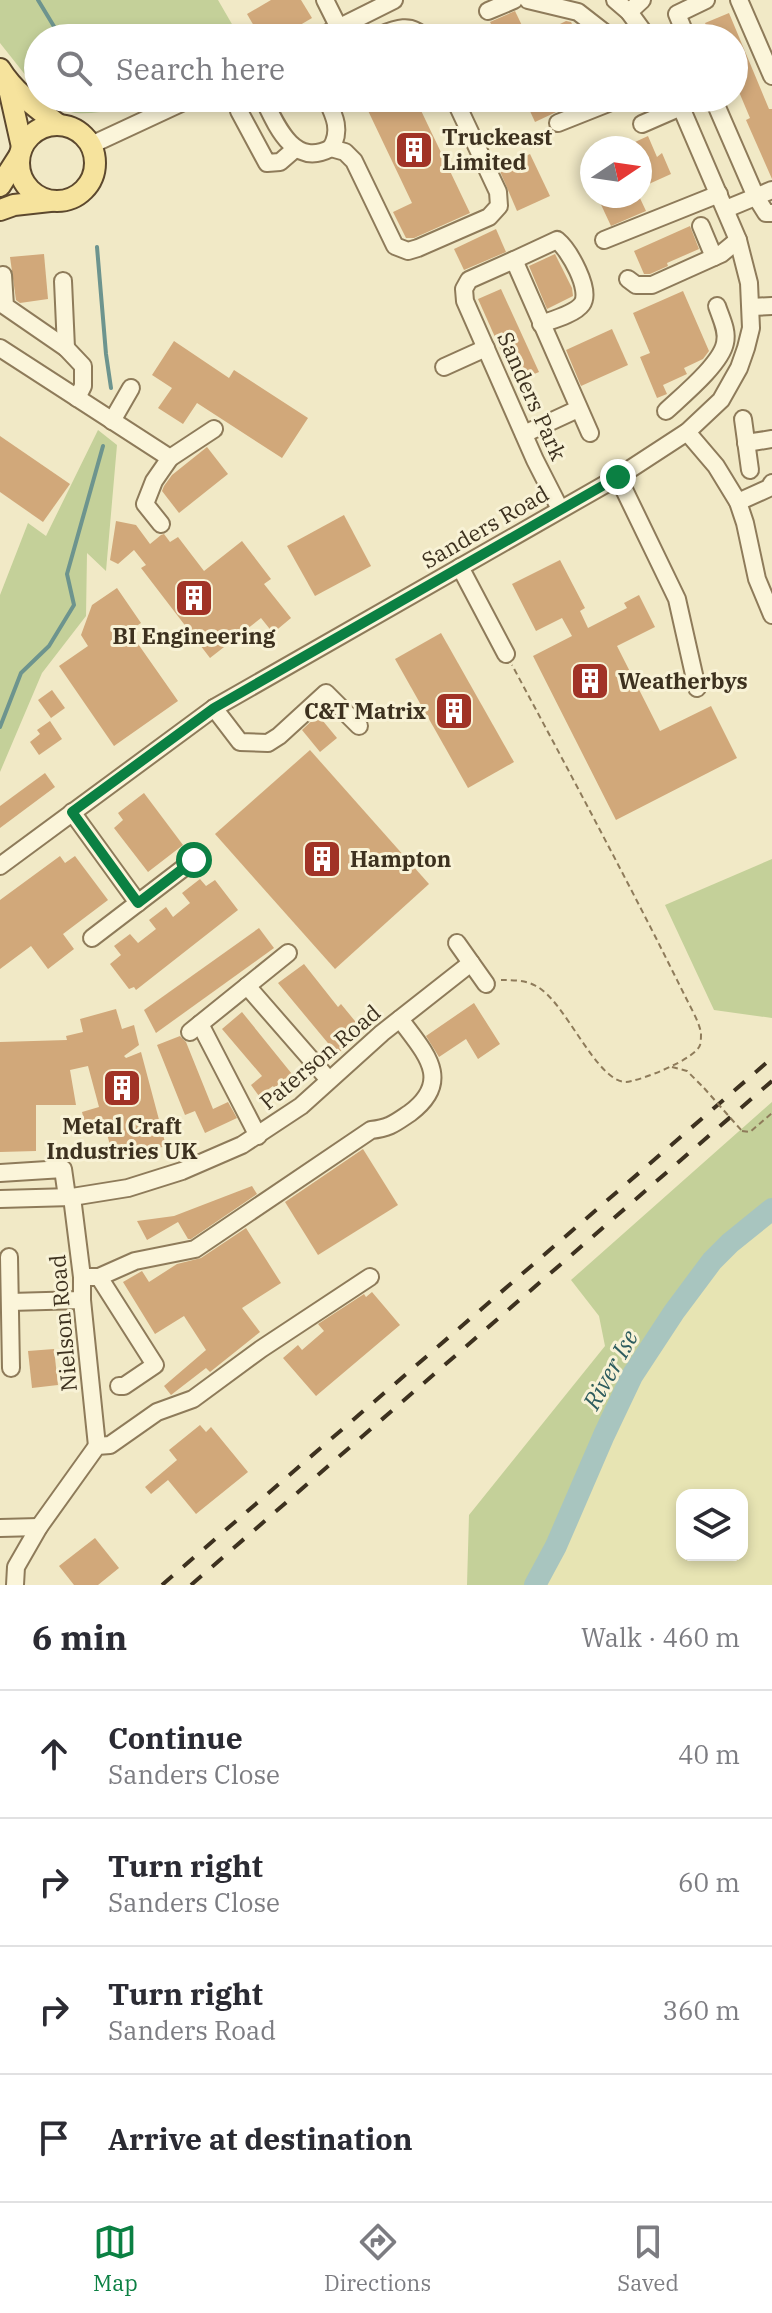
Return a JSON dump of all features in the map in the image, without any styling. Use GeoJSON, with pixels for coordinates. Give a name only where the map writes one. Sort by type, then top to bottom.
{"type":"FeatureCollection","features":[{"type":"Feature","properties":{"kind":"main road"},"geometry":{"type":"LineString","coordinates":[[3,75],[24,95]]}},
{"type":"Feature","properties":{"kind":"main road"},"geometry":{"type":"LineString","coordinates":[[3,75],[21,151],[19,170],[25,184],[35,195],[50,201]]}},
{"type":"Feature","properties":{"kind":"main road"},"geometry":{"type":"LineString","coordinates":[[0,210],[14,205],[64,202],[78,196],[95,173],[96,159],[91,145],[78,131],[59,125],[42,112]]}},
{"type":"Feature","properties":{"kind":"main road"},"geometry":{"type":"LineString","coordinates":[[0,186],[28,138],[37,130],[59,125]]}},
{"type":"Feature","properties":{"kind":"street"},"geometry":{"type":"LineString","coordinates":[[325,0],[337,24]]}},
{"type":"Feature","properties":{"kind":"street"},"geometry":{"type":"LineString","coordinates":[[347,24],[394,0]]}},
{"type":"Feature","properties":{"kind":"street"},"geometry":{"type":"LineString","coordinates":[[488,11],[514,0]]}},
{"type":"Feature","properties":{"kind":"street"},"geometry":{"type":"LineString","coordinates":[[528,0],[566,4],[593,24]]}},
{"type":"Feature","properties":{"kind":"street"},"geometry":{"type":"LineString","coordinates":[[615,0],[638,24]]}},
{"type":"Feature","properties":{"kind":"street"},"geometry":{"type":"LineString","coordinates":[[629,12],[642,0]]}},
{"type":"Feature","properties":{"kind":"street"},"geometry":{"type":"LineString","coordinates":[[681,24],[677,14],[706,0]]}},
{"type":"Feature","properties":{"kind":"street"},"geometry":{"type":"LineString","coordinates":[[739,0],[772,76]]}},
{"type":"Feature","properties":{"kind":"street"},"geometry":{"type":"LineString","coordinates":[[91,145],[162,112]]}},
{"type":"Feature","properties":{"kind":"street"},"geometry":{"type":"LineString","coordinates":[[240,112],[267,163],[280,162],[295,149]]}},
{"type":"Feature","properties":{"kind":"street"},"geometry":{"type":"LineString","coordinates":[[271,112],[295,149],[317,154],[331,148],[345,152],[354,161],[395,246],[408,251],[489,217],[499,206],[498,192],[461,112]]}},
{"type":"Feature","properties":{"kind":"street"},"geometry":{"type":"LineString","coordinates":[[331,148],[337,134],[332,112]]}},
{"type":"Feature","properties":{"kind":"street"},"geometry":{"type":"LineString","coordinates":[[558,123],[586,112]]}},
{"type":"Feature","properties":{"kind":"street"},"geometry":{"type":"LineString","coordinates":[[642,124],[662,112]]}},
{"type":"Feature","properties":{"kind":"street","name":"Sanders Road"},"geometry":{"type":"LineString","coordinates":[[0,866],[214,708],[618,477],[687,432],[721,400],[746,348],[751,328],[751,307],[745,262],[738,240],[683,112]]}},
{"type":"Feature","properties":{"kind":"street"},"geometry":{"type":"LineString","coordinates":[[719,112],[756,197],[766,213],[772,213]]}},
{"type":"Feature","properties":{"kind":"street"},"geometry":{"type":"LineString","coordinates":[[604,240],[722,201],[756,197],[772,190]]}},
{"type":"Feature","properties":{"kind":"street"},"geometry":{"type":"LineString","coordinates":[[701,226],[714,257]]}},
{"type":"Feature","properties":{"kind":"street"},"geometry":{"type":"LineString","coordinates":[[541,324],[579,308],[584,301],[585,288],[567,247],[557,240],[514,260],[541,324],[578,409],[590,433]]}},
{"type":"Feature","properties":{"kind":"street"},"geometry":{"type":"LineString","coordinates":[[628,279],[636,285],[652,285],[714,257],[738,240]]}},
{"type":"Feature","properties":{"kind":"street","name":"Sanders Park"},"geometry":{"type":"LineString","coordinates":[[514,260],[469,280],[464,289],[465,301],[560,509]]}},
{"type":"Feature","properties":{"kind":"street"},"geometry":{"type":"LineString","coordinates":[[3,275],[5,306],[66,348],[83,366],[83,386],[77,398]]}},
{"type":"Feature","properties":{"kind":"street"},"geometry":{"type":"LineString","coordinates":[[63,281],[66,348]]}},
{"type":"Feature","properties":{"kind":"street"},"geometry":{"type":"LineString","coordinates":[[666,411],[701,379],[723,351],[725,329],[717,306]]}},
{"type":"Feature","properties":{"kind":"street"},"geometry":{"type":"LineString","coordinates":[[751,307],[772,306]]}},
{"type":"Feature","properties":{"kind":"street"},"geometry":{"type":"LineString","coordinates":[[0,348],[170,458]]}},
{"type":"Feature","properties":{"kind":"street"},"geometry":{"type":"LineString","coordinates":[[444,367],[486,348]]}},
{"type":"Feature","properties":{"kind":"street"},"geometry":{"type":"LineString","coordinates":[[701,379],[721,400]]}},
{"type":"Feature","properties":{"kind":"street"},"geometry":{"type":"LineString","coordinates":[[112,421],[131,388]]}},
{"type":"Feature","properties":{"kind":"street"},"geometry":{"type":"LineString","coordinates":[[524,434],[578,409]]}},
{"type":"Feature","properties":{"kind":"street"},"geometry":{"type":"LineString","coordinates":[[743,419],[750,470]]}},
{"type":"Feature","properties":{"kind":"street"},"geometry":{"type":"LineString","coordinates":[[161,524],[145,504],[154,481],[170,458],[214,429]]}},
{"type":"Feature","properties":{"kind":"street"},"geometry":{"type":"LineString","coordinates":[[687,432],[716,466],[738,502],[757,579],[770,605]]}},
{"type":"Feature","properties":{"kind":"street"},"geometry":{"type":"LineString","coordinates":[[746,443],[772,439]]}},
{"type":"Feature","properties":{"kind":"street"},"geometry":{"type":"LineString","coordinates":[[618,477],[677,599],[697,688]]}},
{"type":"Feature","properties":{"kind":"street"},"geometry":{"type":"LineString","coordinates":[[738,502],[769,488],[772,483]]}},
{"type":"Feature","properties":{"kind":"street"},"geometry":{"type":"LineString","coordinates":[[460,567],[506,654]]}},
{"type":"Feature","properties":{"kind":"street"},"geometry":{"type":"LineString","coordinates":[[214,708],[240,742],[268,743],[326,693],[359,726]]}},
{"type":"Feature","properties":{"kind":"street"},"geometry":{"type":"LineString","coordinates":[[72,812],[138,903]]}},
{"type":"Feature","properties":{"kind":"street"},"geometry":{"type":"LineString","coordinates":[[92,938],[194,860]]}},
{"type":"Feature","properties":{"kind":"street"},"geometry":{"type":"LineString","coordinates":[[457,943],[486,984]]}},
{"type":"Feature","properties":{"kind":"street"},"geometry":{"type":"LineString","coordinates":[[258,1136],[195,1028],[288,953]]}},
{"type":"Feature","properties":{"kind":"street","name":"Paterson Road"},"geometry":{"type":"LineString","coordinates":[[0,1199],[69,1197],[128,1188],[213,1159],[258,1136],[301,1106],[400,1019],[471,963]]}},
{"type":"Feature","properties":{"kind":"street"},"geometry":{"type":"LineString","coordinates":[[247,986],[329,1080]]}},
{"type":"Feature","properties":{"kind":"street"},"geometry":{"type":"LineString","coordinates":[[119,1386],[124,1386],[155,1365],[90,1277],[135,1261],[195,1249],[371,1130],[389,1128],[424,1102],[432,1086],[430,1062],[400,1019]]}},
{"type":"Feature","properties":{"kind":"street"},"geometry":{"type":"LineString","coordinates":[[0,1173],[63,1169],[69,1197]]}},
{"type":"Feature","properties":{"kind":"street","name":"Nielson Road"},"geometry":{"type":"LineString","coordinates":[[69,1197],[90,1277],[82,1300],[97,1446]]}},
{"type":"Feature","properties":{"kind":"street"},"geometry":{"type":"LineString","coordinates":[[9,1257],[11,1368]]}},
{"type":"Feature","properties":{"kind":"street"},"geometry":{"type":"LineString","coordinates":[[15,1585],[16,1567],[39,1527],[97,1446],[110,1445],[157,1412],[193,1399],[261,1349],[370,1277]]}},
{"type":"Feature","properties":{"kind":"street"},"geometry":{"type":"LineString","coordinates":[[10,1302],[82,1300]]}},
{"type":"Feature","properties":{"kind":"street"},"geometry":{"type":"LineString","coordinates":[[0,1528],[39,1527]]}},
{"type":"Feature","properties":{"kind":"path"},"geometry":{"type":"LineString","coordinates":[[486,984],[510,980],[537,986],[553,999],[585,1046],[614,1078],[625,1082],[670,1066],[697,1052],[701,1044],[696,1020],[618,864],[506,654]]}},
{"type":"Feature","properties":{"kind":"path"},"geometry":{"type":"LineString","coordinates":[[670,1066],[687,1071],[742,1131],[750,1132],[772,1113]]}},
{"type":"Feature","properties":{"kind":"shaded area"},"geometry":{"type":"Polygon","coordinates":[[[772,1209],[772,1585],[535,1585],[556,1546],[632,1376],[712,1261],[772,1209]]]}},
{"type":"Feature","properties":{"kind":"green space"},"geometry":{"type":"Polygon","coordinates":[[[0,0],[218,0],[232,24],[24,24],[24,73],[0,43],[0,0]]]}},
{"type":"Feature","properties":{"kind":"green space"},"geometry":{"type":"Polygon","coordinates":[[[98,430],[117,445],[106,571],[87,553],[86,616],[42,673],[0,772],[0,595],[28,523],[46,536],[98,430]]]}},
{"type":"Feature","properties":{"kind":"green space"},"geometry":{"type":"Polygon","coordinates":[[[772,859],[772,1018],[714,1010],[665,905],[772,859]]]}},
{"type":"Feature","properties":{"kind":"green space"},"geometry":{"type":"Polygon","coordinates":[[[772,1102],[772,1209],[712,1261],[632,1376],[537,1582],[535,1585],[467,1585],[469,1515],[605,1346],[599,1316],[571,1280],[772,1102]]]}},
{"type":"Feature","properties":{"kind":"building"},"geometry":{"type":"Polygon","coordinates":[[[271,0],[301,0],[312,18],[302,24],[253,24],[247,14],[271,0]]]}},
{"type":"Feature","properties":{"kind":"building"},"geometry":{"type":"Polygon","coordinates":[[[515,11],[521,24],[491,24],[515,11]]]}},
{"type":"Feature","properties":{"kind":"building"},"geometry":{"type":"Polygon","coordinates":[[[729,13],[734,24],[705,24],[729,13]]]}},
{"type":"Feature","properties":{"kind":"building"},"geometry":{"type":"Polygon","coordinates":[[[748,59],[769,109],[772,109],[772,179],[746,120],[750,118],[748,59]]]}},
{"type":"Feature","properties":{"kind":"building","name":"Truckeast Limited"},"geometry":{"type":"Polygon","coordinates":[[[369,112],[422,112],[470,213],[414,238],[406,238],[393,212],[412,203],[369,112]]]}},
{"type":"Feature","properties":{"kind":"building"},"geometry":{"type":"Polygon","coordinates":[[[530,112],[556,112],[535,122],[530,112]]]}},
{"type":"Feature","properties":{"kind":"building"},"geometry":{"type":"Polygon","coordinates":[[[652,145],[657,157],[662,153],[671,174],[652,183],[652,145]]]}},
{"type":"Feature","properties":{"kind":"building"},"geometry":{"type":"Polygon","coordinates":[[[530,154],[550,196],[517,211],[499,169],[530,154]]]}},
{"type":"Feature","properties":{"kind":"building"},"geometry":{"type":"Polygon","coordinates":[[[603,208],[645,208],[646,211],[611,226],[603,208]]]}},
{"type":"Feature","properties":{"kind":"building"},"geometry":{"type":"Polygon","coordinates":[[[690,226],[699,249],[667,263],[668,266],[644,274],[634,251],[690,226]]]}},
{"type":"Feature","properties":{"kind":"building"},"geometry":{"type":"Polygon","coordinates":[[[496,229],[506,252],[464,270],[454,249],[496,229]]]}},
{"type":"Feature","properties":{"kind":"building"},"geometry":{"type":"Polygon","coordinates":[[[44,254],[48,299],[20,303],[16,300],[10,257],[44,254]]]}},
{"type":"Feature","properties":{"kind":"building"},"geometry":{"type":"Polygon","coordinates":[[[555,254],[573,296],[547,309],[529,266],[555,254]]]}},
{"type":"Feature","properties":{"kind":"building"},"geometry":{"type":"Polygon","coordinates":[[[501,289],[539,372],[515,382],[478,299],[501,289]]]}},
{"type":"Feature","properties":{"kind":"building"},"geometry":{"type":"Polygon","coordinates":[[[683,291],[709,351],[703,359],[684,368],[687,374],[663,385],[667,394],[657,398],[640,357],[650,353],[633,313],[683,291]]]}},
{"type":"Feature","properties":{"kind":"building"},"geometry":{"type":"Polygon","coordinates":[[[612,329],[628,365],[581,386],[566,350],[612,329]]]}},
{"type":"Feature","properties":{"kind":"building"},"geometry":{"type":"Polygon","coordinates":[[[174,341],[229,378],[234,370],[308,418],[282,458],[197,403],[183,424],[158,408],[172,388],[152,375],[174,341]]]}},
{"type":"Feature","properties":{"kind":"building"},"geometry":{"type":"Polygon","coordinates":[[[0,436],[70,484],[43,522],[0,492],[0,436]]]}},
{"type":"Feature","properties":{"kind":"building"},"geometry":{"type":"Polygon","coordinates":[[[207,447],[228,474],[179,513],[162,491],[164,486],[172,475],[207,447]]]}},
{"type":"Feature","properties":{"kind":"building"},"geometry":{"type":"Polygon","coordinates":[[[344,515],[371,566],[315,596],[287,546],[344,515]]]}},
{"type":"Feature","properties":{"kind":"building"},"geometry":{"type":"Polygon","coordinates":[[[116,521],[136,525],[150,544],[164,534],[170,542],[178,537],[204,571],[242,541],[271,579],[264,584],[291,618],[273,633],[261,618],[210,658],[141,568],[146,565],[134,550],[118,564],[110,560],[116,521]]]}},
{"type":"Feature","properties":{"kind":"building","name":"Weatherbys"},"geometry":{"type":"Polygon","coordinates":[[[560,560],[585,608],[580,611],[588,628],[627,608],[624,603],[639,595],[655,627],[617,646],[660,731],[711,706],[737,758],[616,820],[533,656],[572,636],[562,618],[536,631],[512,584],[560,560]]]}},
{"type":"Feature","properties":{"kind":"building"},"geometry":{"type":"Polygon","coordinates":[[[117,588],[141,623],[129,631],[178,701],[114,746],[59,666],[88,646],[81,635],[92,605],[117,588]]]}},
{"type":"Feature","properties":{"kind":"building","name":"C&T Matrix"},"geometry":{"type":"Polygon","coordinates":[[[441,633],[514,762],[468,788],[395,659],[441,633]]]}},
{"type":"Feature","properties":{"kind":"building"},"geometry":{"type":"Polygon","coordinates":[[[52,690],[65,708],[51,718],[38,700],[52,690]]]}},
{"type":"Feature","properties":{"kind":"building"},"geometry":{"type":"Polygon","coordinates":[[[318,715],[337,738],[320,752],[302,730],[318,715]]]}},
{"type":"Feature","properties":{"kind":"building"},"geometry":{"type":"Polygon","coordinates":[[[50,721],[62,739],[39,755],[30,742],[40,734],[37,730],[50,721]]]}},
{"type":"Feature","properties":{"kind":"building","name":"Hampton"},"geometry":{"type":"Polygon","coordinates":[[[310,750],[429,884],[335,969],[215,834],[310,750]]]}},
{"type":"Feature","properties":{"kind":"building"},"geometry":{"type":"Polygon","coordinates":[[[45,773],[55,787],[0,828],[0,806],[45,773]]]}},
{"type":"Feature","properties":{"kind":"building"},"geometry":{"type":"Polygon","coordinates":[[[144,793],[183,845],[148,872],[114,828],[123,820],[118,813],[144,793]]]}},
{"type":"Feature","properties":{"kind":"building"},"geometry":{"type":"Polygon","coordinates":[[[60,856],[65,863],[75,856],[108,900],[63,934],[74,949],[48,969],[31,946],[0,969],[0,900],[60,856]]]}},
{"type":"Feature","properties":{"kind":"building"},"geometry":{"type":"Polygon","coordinates":[[[200,879],[206,886],[215,880],[238,910],[136,990],[134,987],[129,989],[110,964],[121,955],[114,946],[130,934],[138,943],[156,929],[149,920],[166,907],[173,917],[190,903],[182,893],[200,879]]]}},
{"type":"Feature","properties":{"kind":"building"},"geometry":{"type":"Polygon","coordinates":[[[259,928],[274,948],[156,1033],[144,1010],[259,928]]]}},
{"type":"Feature","properties":{"kind":"building"},"geometry":{"type":"Polygon","coordinates":[[[304,964],[338,1007],[341,1004],[364,1032],[337,1054],[278,983],[304,964]]]}},
{"type":"Feature","properties":{"kind":"building"},"geometry":{"type":"Polygon","coordinates":[[[474,1003],[500,1044],[478,1059],[466,1039],[439,1057],[426,1036],[474,1003]]]}},
{"type":"Feature","properties":{"kind":"building"},"geometry":{"type":"Polygon","coordinates":[[[116,1009],[122,1029],[134,1025],[139,1045],[124,1056],[126,1058],[141,1052],[166,1146],[114,1160],[103,1119],[85,1124],[82,1112],[99,1107],[88,1066],[70,1070],[76,1105],[36,1105],[36,1151],[0,1152],[0,1042],[67,1040],[66,1036],[83,1032],[80,1019],[116,1009]]]}},
{"type":"Feature","properties":{"kind":"building"},"geometry":{"type":"Polygon","coordinates":[[[242,1012],[296,1079],[277,1092],[273,1086],[259,1096],[251,1085],[262,1076],[222,1029],[242,1012]]]}},
{"type":"Feature","properties":{"kind":"building"},"geometry":{"type":"Polygon","coordinates":[[[180,1036],[186,1042],[213,1109],[228,1102],[237,1118],[205,1133],[195,1111],[185,1115],[157,1045],[180,1036]]]}},
{"type":"Feature","properties":{"kind":"building"},"geometry":{"type":"Polygon","coordinates":[[[363,1149],[398,1205],[318,1255],[285,1202],[363,1149]]]}},
{"type":"Feature","properties":{"kind":"building"},"geometry":{"type":"Polygon","coordinates":[[[252,1186],[257,1194],[191,1239],[178,1222],[147,1240],[137,1221],[174,1216],[252,1186]]]}},
{"type":"Feature","properties":{"kind":"building"},"geometry":{"type":"Polygon","coordinates":[[[246,1228],[281,1283],[242,1308],[260,1332],[210,1372],[206,1368],[171,1395],[164,1386],[206,1350],[184,1316],[155,1334],[123,1282],[142,1271],[149,1282],[177,1264],[201,1258],[246,1228]]]}},
{"type":"Feature","properties":{"kind":"building"},"geometry":{"type":"Polygon","coordinates":[[[372,1292],[400,1325],[316,1396],[283,1358],[298,1345],[302,1350],[324,1331],[318,1324],[372,1292]]]}},
{"type":"Feature","properties":{"kind":"building"},"geometry":{"type":"Polygon","coordinates":[[[54,1349],[58,1385],[32,1388],[28,1351],[54,1349]]]}},
{"type":"Feature","properties":{"kind":"building"},"geometry":{"type":"Polygon","coordinates":[[[200,1425],[206,1432],[211,1427],[248,1472],[196,1514],[168,1480],[151,1494],[145,1487],[177,1460],[169,1450],[200,1425]]]}},
{"type":"Feature","properties":{"kind":"building"},"geometry":{"type":"Polygon","coordinates":[[[95,1538],[119,1568],[98,1585],[74,1585],[59,1566],[95,1538]]]}},
{"type":"Feature","properties":{"kind":"waterway"},"geometry":{"type":"LineString","coordinates":[[38,0],[53,24]]}},
{"type":"Feature","properties":{"kind":"waterway"},"geometry":{"type":"LineString","coordinates":[[97,247],[111,388]]}},
{"type":"Feature","properties":{"kind":"waterway"},"geometry":{"type":"LineString","coordinates":[[0,727],[21,673],[49,646],[74,605],[67,574],[103,446]]}},
{"type":"Feature","properties":{"kind":"waterway","name":"River Ise"},"geometry":{"type":"LineString","coordinates":[[535,1585],[556,1546],[632,1376],[712,1261],[772,1209]]}},
{"type":"Feature","properties":{"kind":"railway"},"geometry":{"type":"LineString","coordinates":[[162,1585],[772,1058]]}},
{"type":"Feature","properties":{"kind":"railway"},"geometry":{"type":"LineString","coordinates":[[191,1585],[772,1081]]}},
{"type":"Feature","properties":{"kind":"place","name":"Truckeast Limited"},"geometry":{"type":"Point","coordinates":[414,150]}},
{"type":"Feature","properties":{"kind":"place","name":"BI Engineering"},"geometry":{"type":"Point","coordinates":[194,598]}},
{"type":"Feature","properties":{"kind":"place","name":"Weatherbys"},"geometry":{"type":"Point","coordinates":[590,681]}},
{"type":"Feature","properties":{"kind":"place","name":"C&T Matrix"},"geometry":{"type":"Point","coordinates":[454,711]}},
{"type":"Feature","properties":{"kind":"place","name":"Hampton"},"geometry":{"type":"Point","coordinates":[322,859]}},
{"type":"Feature","properties":{"kind":"place","name":"Metal Craft Industries UK"},"geometry":{"type":"Point","coordinates":[122,1088]}},
{"type":"Feature","properties":{"kind":"route"},"geometry":{"type":"LineString","coordinates":[[194,860],[138,903],[72,812],[214,708],[618,477]]}}]}
